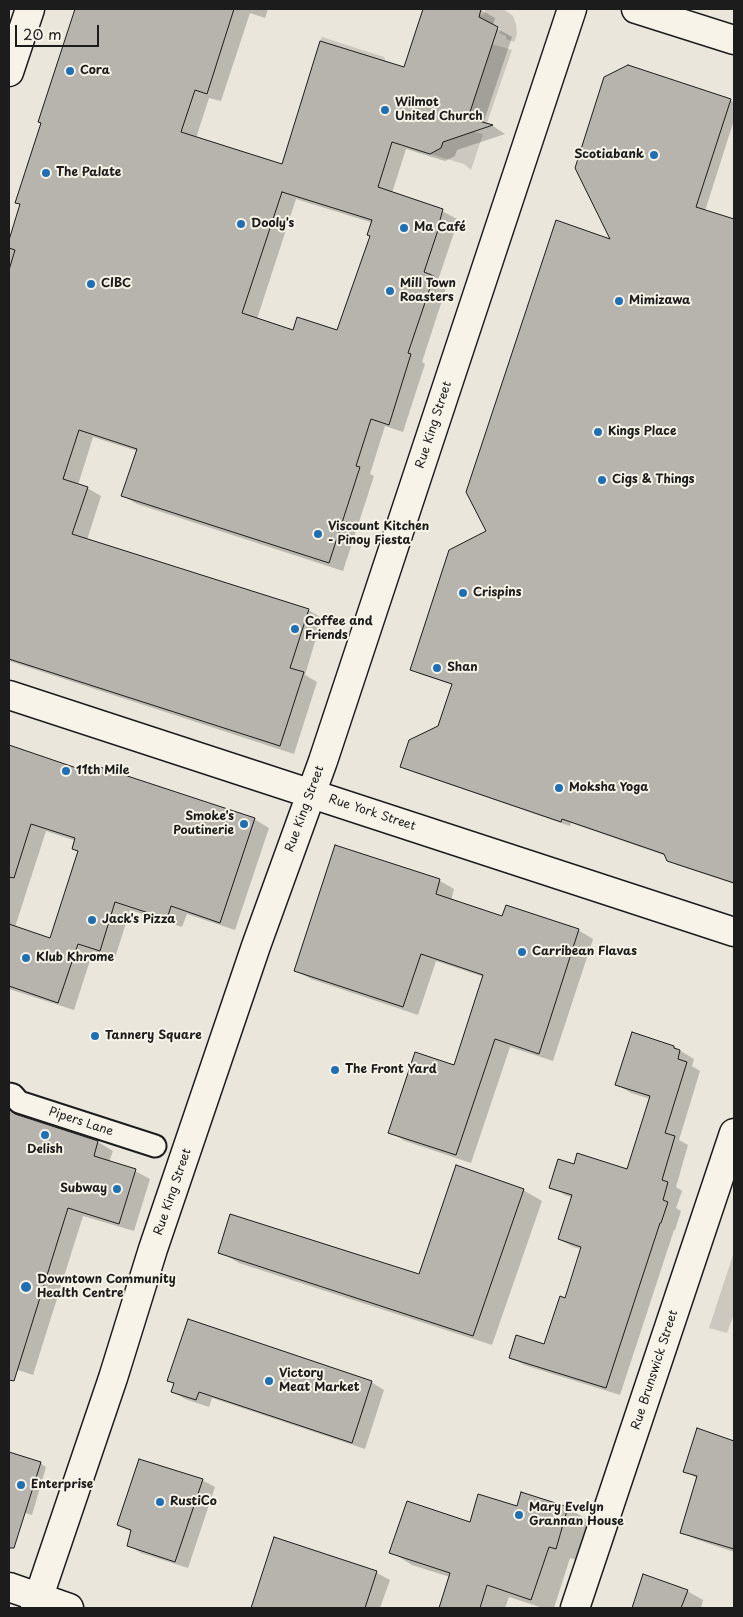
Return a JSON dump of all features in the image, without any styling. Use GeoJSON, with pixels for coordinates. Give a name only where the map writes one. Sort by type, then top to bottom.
{"type":"FeatureCollection","features":[{"type":"Feature","properties":{"kind":"main road"},"geometry":{"type":"LineString","coordinates":[[9,72],[30,9]]}},
{"type":"Feature","properties":{"kind":"main road","name":"Rue King Street"},"geometry":{"type":"LineString","coordinates":[[37,1603],[113,1378],[153,1249],[253,955],[311,794],[572,9]]}},
{"type":"Feature","properties":{"kind":"main road"},"geometry":{"type":"LineString","coordinates":[[636,9],[734,40]]}},
{"type":"Feature","properties":{"kind":"main road","name":"Rue York Street"},"geometry":{"type":"LineString","coordinates":[[9,695],[734,932]]}},
{"type":"Feature","properties":{"kind":"main road","name":"Rue Brunswick Street"},"geometry":{"type":"LineString","coordinates":[[576,1608],[734,1133]]}},
{"type":"Feature","properties":{"kind":"main road"},"geometry":{"type":"LineString","coordinates":[[9,1587],[37,1603],[69,1608]]}},
{"type":"Feature","properties":{"kind":"street","name":"Pipers Lane"},"geometry":{"type":"LineString","coordinates":[[9,1094],[19,1102],[155,1146]]}},
{"type":"Feature","properties":{"kind":"shaded area"},"geometry":{"type":"Polygon","coordinates":[[[485,9],[505,10],[513,16],[517,34],[514,42],[506,39],[506,36],[499,33],[501,31],[499,28],[477,22],[479,14],[483,15],[485,9]]]}},
{"type":"Feature","properties":{"kind":"shaded area"},"geometry":{"type":"Polygon","coordinates":[[[322,37],[384,57],[386,62],[320,41],[322,37]]]}},
{"type":"Feature","properties":{"kind":"shaded area"},"geometry":{"type":"Polygon","coordinates":[[[492,44],[512,50],[486,126],[468,118],[492,44]]]}},
{"type":"Feature","properties":{"kind":"shaded area"},"geometry":{"type":"Polygon","coordinates":[[[447,130],[461,136],[464,135],[464,130],[483,134],[471,170],[464,164],[430,154],[441,148],[447,130]]]}},
{"type":"Feature","properties":{"kind":"shaded area"},"geometry":{"type":"Polygon","coordinates":[[[734,1252],[734,1314],[727,1333],[709,1328],[734,1252]]]}},
{"type":"Feature","properties":{"kind":"building"},"geometry":{"type":"Polygon","coordinates":[[[75,9],[234,9],[207,94],[195,90],[181,132],[282,164],[320,41],[404,67],[423,9],[481,9],[479,17],[498,27],[468,118],[493,125],[443,142],[441,148],[430,154],[392,142],[378,187],[443,209],[441,221],[424,272],[434,276],[408,353],[411,354],[389,425],[371,419],[356,466],[360,467],[329,563],[121,496],[137,449],[79,430],[63,479],[88,487],[72,534],[309,609],[290,668],[304,672],[280,746],[9,659],[9,270],[15,250],[9,248],[9,240],[20,204],[15,203],[41,123],[38,122],[75,9]],[[282,192],[242,313],[293,330],[297,317],[337,330],[370,236],[367,235],[372,220],[282,192]]]}},
{"type":"Feature","properties":{"kind":"building","name":"Kings Place"},"geometry":{"type":"Polygon","coordinates":[[[628,65],[731,99],[696,207],[734,219],[734,883],[667,861],[664,854],[562,819],[561,822],[400,767],[409,740],[438,726],[452,684],[410,670],[449,550],[486,531],[466,492],[556,220],[610,239],[575,168],[604,77],[628,65]]]}},
{"type":"Feature","properties":{"kind":"building"},"geometry":{"type":"Polygon","coordinates":[[[9,745],[94,774],[95,772],[98,773],[100,767],[255,818],[220,923],[171,906],[167,919],[115,902],[100,951],[78,944],[58,1003],[9,986],[9,924],[50,938],[78,851],[72,849],[75,838],[31,824],[14,878],[9,877],[9,745]]]}},
{"type":"Feature","properties":{"kind":"building"},"geometry":{"type":"Polygon","coordinates":[[[335,845],[440,879],[436,894],[502,916],[506,905],[579,929],[539,1054],[495,1039],[456,1155],[388,1133],[415,1052],[454,1065],[483,975],[421,954],[403,1007],[294,971],[335,845]]]}},
{"type":"Feature","properties":{"kind":"building"},"geometry":{"type":"Polygon","coordinates":[[[632,1032],[674,1046],[674,1048],[680,1050],[678,1059],[687,1062],[665,1133],[675,1136],[662,1180],[668,1182],[663,1200],[668,1202],[606,1388],[509,1358],[516,1335],[544,1344],[560,1296],[565,1298],[581,1247],[558,1239],[572,1195],[549,1188],[558,1159],[574,1164],[577,1153],[627,1169],[650,1096],[615,1085],[632,1032]]]}},
{"type":"Feature","properties":{"kind":"building"},"geometry":{"type":"Polygon","coordinates":[[[9,1109],[15,1114],[98,1141],[94,1156],[136,1169],[119,1224],[68,1208],[14,1381],[9,1380],[9,1109]]]}},
{"type":"Feature","properties":{"kind":"building"},"geometry":{"type":"Polygon","coordinates":[[[456,1165],[524,1189],[473,1336],[218,1253],[230,1214],[419,1274],[456,1165]]]}},
{"type":"Feature","properties":{"kind":"building","name":"Victory Meat Market"},"geometry":{"type":"Polygon","coordinates":[[[188,1319],[372,1381],[352,1443],[199,1392],[196,1400],[171,1392],[174,1383],[167,1381],[188,1319]]]}},
{"type":"Feature","properties":{"kind":"building"},"geometry":{"type":"Polygon","coordinates":[[[697,1428],[734,1441],[734,1549],[680,1533],[697,1476],[683,1472],[697,1428]]]}},
{"type":"Feature","properties":{"kind":"building","name":"Enterprise"},"geometry":{"type":"Polygon","coordinates":[[[9,1452],[41,1462],[14,1548],[9,1548],[9,1452]]]}},
{"type":"Feature","properties":{"kind":"building","name":"RustiCo"},"geometry":{"type":"Polygon","coordinates":[[[139,1459],[203,1479],[175,1562],[127,1546],[131,1530],[117,1525],[139,1459]]]}},
{"type":"Feature","properties":{"kind":"building"},"geometry":{"type":"Polygon","coordinates":[[[521,1492],[568,1507],[556,1549],[549,1547],[531,1600],[487,1585],[480,1608],[439,1608],[450,1573],[389,1553],[407,1501],[470,1522],[478,1494],[517,1506],[521,1492]]]}},
{"type":"Feature","properties":{"kind":"building"},"geometry":{"type":"Polygon","coordinates":[[[274,1537],[377,1571],[365,1608],[251,1608],[274,1537]]]}},
{"type":"Feature","properties":{"kind":"building"},"geometry":{"type":"Polygon","coordinates":[[[643,1574],[688,1590],[681,1608],[632,1608],[643,1574]]]}},
{"type":"Feature","properties":{"kind":"place","name":"Cora"},"geometry":{"type":"Point","coordinates":[70,71]}},
{"type":"Feature","properties":{"kind":"place","name":"Wilmot United Church"},"geometry":{"type":"Point","coordinates":[385,110]}},
{"type":"Feature","properties":{"kind":"place","name":"Scotiabank"},"geometry":{"type":"Point","coordinates":[654,155]}},
{"type":"Feature","properties":{"kind":"place","name":"The Palate"},"geometry":{"type":"Point","coordinates":[46,173]}},
{"type":"Feature","properties":{"kind":"place","name":"Dooly's"},"geometry":{"type":"Point","coordinates":[241,224]}},
{"type":"Feature","properties":{"kind":"place","name":"Ma Café"},"geometry":{"type":"Point","coordinates":[404,228]}},
{"type":"Feature","properties":{"kind":"place","name":"CIBC"},"geometry":{"type":"Point","coordinates":[91,284]}},
{"type":"Feature","properties":{"kind":"place","name":"Mill Town Roasters"},"geometry":{"type":"Point","coordinates":[390,291]}},
{"type":"Feature","properties":{"kind":"place","name":"Mimizawa"},"geometry":{"type":"Point","coordinates":[619,301]}},
{"type":"Feature","properties":{"kind":"place","name":"Kings Place"},"geometry":{"type":"Point","coordinates":[598,432]}},
{"type":"Feature","properties":{"kind":"place","name":"Cigs & Things"},"geometry":{"type":"Point","coordinates":[602,480]}},
{"type":"Feature","properties":{"kind":"place","name":"Viscount Kitchen - Pinoy Fiesta"},"geometry":{"type":"Point","coordinates":[318,534]}},
{"type":"Feature","properties":{"kind":"place","name":"Crispins"},"geometry":{"type":"Point","coordinates":[463,593]}},
{"type":"Feature","properties":{"kind":"place","name":"Coffee and Friends"},"geometry":{"type":"Point","coordinates":[295,629]}},
{"type":"Feature","properties":{"kind":"place","name":"Shan"},"geometry":{"type":"Point","coordinates":[437,668]}},
{"type":"Feature","properties":{"kind":"place","name":"11th Mile"},"geometry":{"type":"Point","coordinates":[66,771]}},
{"type":"Feature","properties":{"kind":"place","name":"Moksha Yoga"},"geometry":{"type":"Point","coordinates":[559,788]}},
{"type":"Feature","properties":{"kind":"place","name":"Smoke's Poutinerie"},"geometry":{"type":"Point","coordinates":[244,824]}},
{"type":"Feature","properties":{"kind":"place","name":"Jack's Pizza"},"geometry":{"type":"Point","coordinates":[92,920]}},
{"type":"Feature","properties":{"kind":"place","name":"Carribean Flavas"},"geometry":{"type":"Point","coordinates":[522,952]}},
{"type":"Feature","properties":{"kind":"place","name":"Klub Khrome"},"geometry":{"type":"Point","coordinates":[26,958]}},
{"type":"Feature","properties":{"kind":"place","name":"Tannery Square"},"geometry":{"type":"Point","coordinates":[95,1036]}},
{"type":"Feature","properties":{"kind":"place","name":"The Front Yard"},"geometry":{"type":"Point","coordinates":[335,1070]}},
{"type":"Feature","properties":{"kind":"place","name":"Delish"},"geometry":{"type":"Point","coordinates":[45,1135]}},
{"type":"Feature","properties":{"kind":"place","name":"Subway"},"geometry":{"type":"Point","coordinates":[117,1189]}},
{"type":"Feature","properties":{"kind":"place","name":"Downtown Community Health Centre"},"geometry":{"type":"Point","coordinates":[26,1287]}},
{"type":"Feature","properties":{"kind":"place","name":"Victory Meat Market"},"geometry":{"type":"Point","coordinates":[269,1381]}},
{"type":"Feature","properties":{"kind":"place","name":"Enterprise"},"geometry":{"type":"Point","coordinates":[21,1485]}},
{"type":"Feature","properties":{"kind":"place","name":"RustiCo"},"geometry":{"type":"Point","coordinates":[160,1502]}},
{"type":"Feature","properties":{"kind":"place","name":"Mary Evelyn Grannan House"},"geometry":{"type":"Point","coordinates":[519,1515]}}]}
